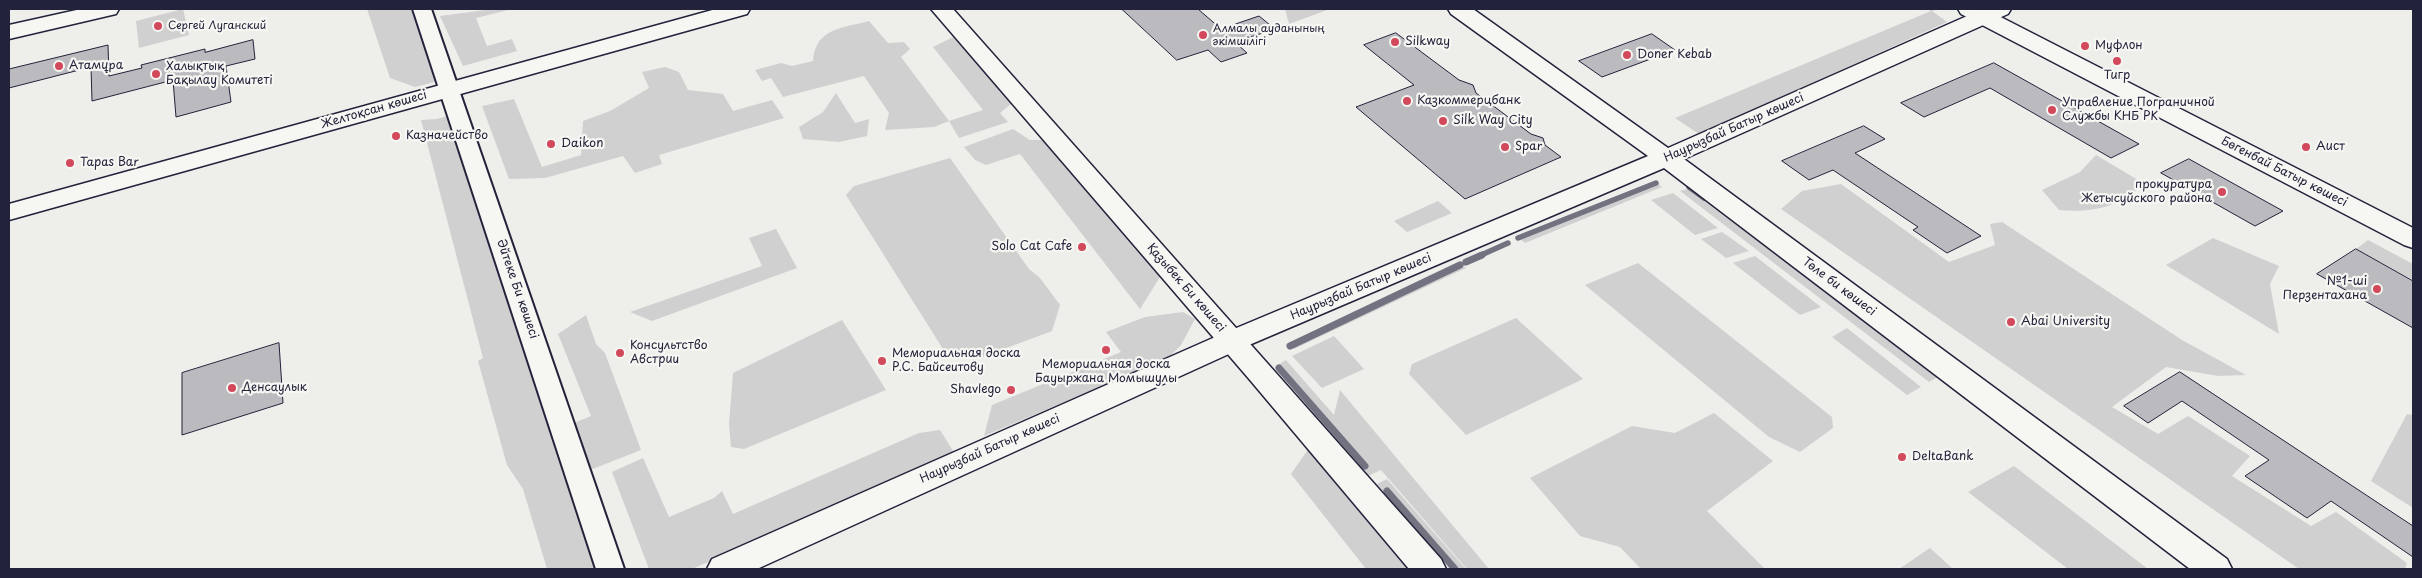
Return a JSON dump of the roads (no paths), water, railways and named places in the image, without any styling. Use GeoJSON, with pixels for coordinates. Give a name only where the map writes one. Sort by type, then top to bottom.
{"type":"FeatureCollection","features":[{"type":"Feature","properties":{"kind":"main road"},"geometry":{"type":"LineString","coordinates":[[9,32],[108,9]]}},
{"type":"Feature","properties":{"kind":"main road","name":"Желтоқсан көшесі"},"geometry":{"type":"LineString","coordinates":[[9,212],[739,9]]}},
{"type":"Feature","properties":{"kind":"main road","name":"Қазыбек Би көшесі"},"geometry":{"type":"LineString","coordinates":[[942,9],[1429,569]]}},
{"type":"Feature","properties":{"kind":"main road","name":"Төле би көшесі"},"geometry":{"type":"LineString","coordinates":[[1459,9],[1666,158],[2215,569]]}},
{"type":"Feature","properties":{"kind":"main road","name":"Наурызбай Батыр көшесі"},"geometry":{"type":"LineString","coordinates":[[724,569],[1232,341],[1666,158],[1984,11]]}},
{"type":"Feature","properties":{"kind":"main road","name":"Бөгенбай Батыр көшесі"},"geometry":{"type":"LineString","coordinates":[[1984,11],[2413,239]]}},
{"type":"Feature","properties":{"kind":"street","name":"Әйтеке Би көшесі"},"geometry":{"type":"LineString","coordinates":[[422,9],[610,569]]}},
{"type":"Feature","properties":{"kind":"waterway"},"geometry":{"type":"LineString","coordinates":[[1518,238],[1656,183]]}},
{"type":"Feature","properties":{"kind":"waterway"},"geometry":{"type":"LineString","coordinates":[[1689,187],[1704,198]]}},
{"type":"Feature","properties":{"kind":"waterway"},"geometry":{"type":"LineString","coordinates":[[1479,256],[1508,243]]}},
{"type":"Feature","properties":{"kind":"waterway"},"geometry":{"type":"LineString","coordinates":[[1466,262],[1482,255]]}},
{"type":"Feature","properties":{"kind":"waterway"},"geometry":{"type":"LineString","coordinates":[[1290,346],[1460,265]]}},
{"type":"Feature","properties":{"kind":"waterway"},"geometry":{"type":"LineString","coordinates":[[1279,368],[1365,466]]}},
{"type":"Feature","properties":{"kind":"waterway"},"geometry":{"type":"LineString","coordinates":[[1387,491],[1455,569]]}},
{"type":"Feature","properties":{"kind":"place","name":"Сергей Луганский"},"geometry":{"type":"Point","coordinates":[158,26]}},
{"type":"Feature","properties":{"kind":"place","name":"Алмалы ауданының әкімшілігі"},"geometry":{"type":"Point","coordinates":[1203,35]}},
{"type":"Feature","properties":{"kind":"place","name":"Silkway"},"geometry":{"type":"Point","coordinates":[1395,42]}},
{"type":"Feature","properties":{"kind":"place","name":"Муфлон"},"geometry":{"type":"Point","coordinates":[2085,46]}},
{"type":"Feature","properties":{"kind":"place","name":"Doner Kebab"},"geometry":{"type":"Point","coordinates":[1627,55]}},
{"type":"Feature","properties":{"kind":"place","name":"Тигр"},"geometry":{"type":"Point","coordinates":[2117,61]}},
{"type":"Feature","properties":{"kind":"place","name":"Атамұра"},"geometry":{"type":"Point","coordinates":[59,66]}},
{"type":"Feature","properties":{"kind":"place","name":"Халықтық Бақылау Комитеті"},"geometry":{"type":"Point","coordinates":[156,74]}},
{"type":"Feature","properties":{"kind":"place","name":"Казкоммерцбанк"},"geometry":{"type":"Point","coordinates":[1407,101]}},
{"type":"Feature","properties":{"kind":"place","name":"Управление Пограничной Службы КНБ РК"},"geometry":{"type":"Point","coordinates":[2052,110]}},
{"type":"Feature","properties":{"kind":"place","name":"Silk Way City"},"geometry":{"type":"Point","coordinates":[1443,121]}},
{"type":"Feature","properties":{"kind":"place","name":"Казначейство"},"geometry":{"type":"Point","coordinates":[396,136]}},
{"type":"Feature","properties":{"kind":"place","name":"Daikon"},"geometry":{"type":"Point","coordinates":[551,144]}},
{"type":"Feature","properties":{"kind":"place","name":"Spar"},"geometry":{"type":"Point","coordinates":[1505,147]}},
{"type":"Feature","properties":{"kind":"place","name":"Аист"},"geometry":{"type":"Point","coordinates":[2306,147]}},
{"type":"Feature","properties":{"kind":"place","name":"Tapas Bar"},"geometry":{"type":"Point","coordinates":[70,163]}},
{"type":"Feature","properties":{"kind":"place","name":"прокуратура Жетысуйского района"},"geometry":{"type":"Point","coordinates":[2222,192]}},
{"type":"Feature","properties":{"kind":"place","name":"Solo Cat Cafe"},"geometry":{"type":"Point","coordinates":[1082,247]}},
{"type":"Feature","properties":{"kind":"place","name":"№1-ші Перзентахана"},"geometry":{"type":"Point","coordinates":[2377,289]}},
{"type":"Feature","properties":{"kind":"place","name":"Abai University"},"geometry":{"type":"Point","coordinates":[2011,322]}},
{"type":"Feature","properties":{"kind":"place","name":"Мемориальная доска Бауыржана Момышулы"},"geometry":{"type":"Point","coordinates":[1106,350]}},
{"type":"Feature","properties":{"kind":"place","name":"Консультство Австрии"},"geometry":{"type":"Point","coordinates":[620,353]}},
{"type":"Feature","properties":{"kind":"place","name":"Мемориальная доска Р.С. Байсеитову"},"geometry":{"type":"Point","coordinates":[882,361]}},
{"type":"Feature","properties":{"kind":"place","name":"Денсаулык"},"geometry":{"type":"Point","coordinates":[232,388]}},
{"type":"Feature","properties":{"kind":"place","name":"Shavlego"},"geometry":{"type":"Point","coordinates":[1011,390]}},
{"type":"Feature","properties":{"kind":"place","name":"DeltaBank"},"geometry":{"type":"Point","coordinates":[1902,457]}}]}
